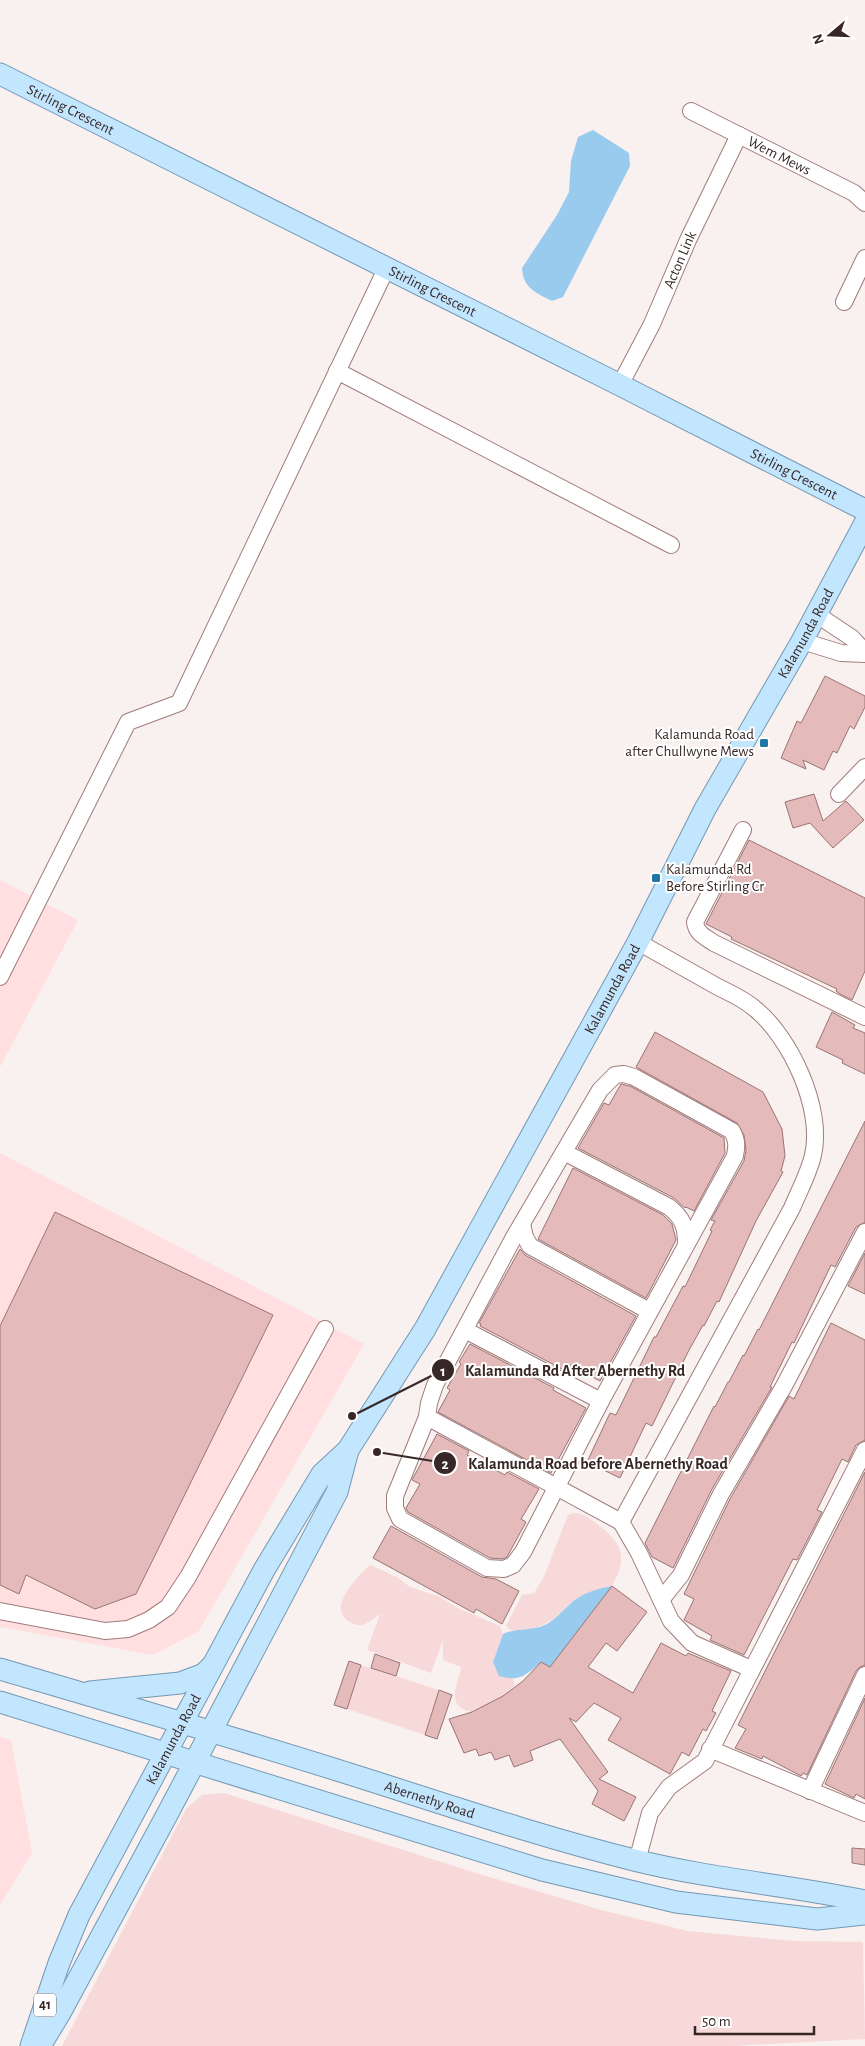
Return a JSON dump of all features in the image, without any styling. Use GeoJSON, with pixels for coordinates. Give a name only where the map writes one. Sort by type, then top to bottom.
{"type":"FeatureCollection","features":[{"type":"Feature","properties":{"kind":"main road","name":"Stirling Crescent"},"geometry":{"type":"LineString","coordinates":[[0,74],[387,267],[865,510]]}},
{"type":"Feature","properties":{"kind":"main road","name":"Kalamunda Road"},"geometry":{"type":"LineString","coordinates":[[31,2046],[59,1963],[79,1915],[264,1570],[322,1474],[348,1450],[425,1329],[638,942],[705,809],[802,641],[865,523]]}},
{"type":"Feature","properties":{"kind":"main road","name":"Kalamunda Road"},"geometry":{"type":"LineString","coordinates":[[40,2046],[60,2013],[338,1492],[348,1450]]}},
{"type":"Feature","properties":{"kind":"main road"},"geometry":{"type":"LineString","coordinates":[[80,1692],[180,1683],[204,1674],[214,1665]]}},
{"type":"Feature","properties":{"kind":"main road","name":"Abernethy Road"},"geometry":{"type":"LineString","coordinates":[[0,1669],[521,1828],[637,1861],[731,1879],[817,1891],[865,1901]]}},
{"type":"Feature","properties":{"kind":"main road"},"geometry":{"type":"LineString","coordinates":[[0,1702],[542,1870],[596,1884],[676,1902],[760,1913],[817,1919],[865,1914]]}},
{"type":"Feature","properties":{"kind":"street","name":"Wem Mews"},"geometry":{"type":"LineString","coordinates":[[691,111],[854,193],[865,203]]}},
{"type":"Feature","properties":{"kind":"street","name":"Acton Link"},"geometry":{"type":"LineString","coordinates":[[620,385],[652,324],[688,240],[739,135]]}},
{"type":"Feature","properties":{"kind":"street"},"geometry":{"type":"LineString","coordinates":[[844,302],[865,258]]}},
{"type":"Feature","properties":{"kind":"street"},"geometry":{"type":"LineString","coordinates":[[0,976],[128,722],[179,703],[387,267]]}},
{"type":"Feature","properties":{"kind":"street"},"geometry":{"type":"LineString","coordinates":[[338,371],[671,545]]}},
{"type":"Feature","properties":{"kind":"street"},"geometry":{"type":"LineString","coordinates":[[816,614],[852,638],[865,653]]}},
{"type":"Feature","properties":{"kind":"street"},"geometry":{"type":"LineString","coordinates":[[802,641],[841,653],[865,653]]}},
{"type":"Feature","properties":{"kind":"street"},"geometry":{"type":"LineString","coordinates":[[840,794],[865,766]]}},
{"type":"Feature","properties":{"kind":"street"},"geometry":{"type":"LineString","coordinates":[[743,830],[695,922],[696,928],[700,934],[714,943],[864,1013]]}},
{"type":"Feature","properties":{"kind":"street"},"geometry":{"type":"LineString","coordinates":[[620,1522],[792,1208],[813,1154],[815,1129],[812,1104],[807,1085],[779,1037],[754,1007],[638,942]]}},
{"type":"Feature","properties":{"kind":"street"},"geometry":{"type":"LineString","coordinates":[[624,1074],[634,1077],[732,1131],[736,1138],[737,1147],[735,1156],[649,1311],[523,1552],[513,1566],[504,1569],[488,1568],[400,1519],[395,1508],[395,1496],[427,1417],[435,1385],[522,1224],[564,1152],[600,1090],[615,1075],[624,1074]]}},
{"type":"Feature","properties":{"kind":"street"},"geometry":{"type":"LineString","coordinates":[[564,1152],[669,1207],[678,1214],[686,1231],[683,1248]]}},
{"type":"Feature","properties":{"kind":"street"},"geometry":{"type":"LineString","coordinates":[[522,1224],[525,1237],[530,1246],[649,1311]]}},
{"type":"Feature","properties":{"kind":"street"},"geometry":{"type":"LineString","coordinates":[[661,1600],[681,1575],[721,1494],[784,1386],[865,1232]]}},
{"type":"Feature","properties":{"kind":"street"},"geometry":{"type":"LineString","coordinates":[[0,1611],[105,1631],[128,1629],[149,1620],[168,1607],[188,1577],[326,1329]]}},
{"type":"Feature","properties":{"kind":"street"},"geometry":{"type":"LineString","coordinates":[[465,1330],[601,1401]]}},
{"type":"Feature","properties":{"kind":"street"},"geometry":{"type":"LineString","coordinates":[[427,1417],[620,1522],[639,1553],[671,1621],[692,1642],[751,1669]]}},
{"type":"Feature","properties":{"kind":"street"},"geometry":{"type":"LineString","coordinates":[[637,1861],[650,1813],[669,1787],[704,1761],[865,1450]]}},
{"type":"Feature","properties":{"kind":"street"},"geometry":{"type":"LineString","coordinates":[[810,1790],[865,1674]]}},
{"type":"Feature","properties":{"kind":"street"},"geometry":{"type":"LineString","coordinates":[[710,1749],[865,1813]]}},
{"type":"Feature","properties":{"kind":"shaded area"},"geometry":{"type":"Polygon","coordinates":[[[0,880],[78,920],[0,1067],[0,880]]]}},
{"type":"Feature","properties":{"kind":"shaded area"},"geometry":{"type":"Polygon","coordinates":[[[0,1153],[364,1344],[199,1631],[153,1655],[0,1627],[0,1153]]]}},
{"type":"Feature","properties":{"kind":"shaded area"},"geometry":{"type":"Polygon","coordinates":[[[573,1513],[583,1515],[591,1520],[606,1531],[617,1545],[621,1559],[617,1576],[612,1586],[591,1591],[577,1598],[554,1618],[539,1626],[522,1631],[510,1630],[506,1626],[522,1595],[534,1593],[543,1579],[568,1515],[573,1513]]]}},
{"type":"Feature","properties":{"kind":"shaded area"},"geometry":{"type":"Polygon","coordinates":[[[370,1565],[397,1577],[410,1587],[440,1597],[458,1608],[500,1626],[503,1634],[493,1662],[513,1679],[515,1685],[503,1696],[472,1712],[463,1709],[455,1700],[461,1667],[443,1660],[443,1640],[431,1673],[367,1650],[380,1614],[365,1624],[357,1625],[348,1621],[342,1615],[341,1607],[347,1591],[370,1565]]]}},
{"type":"Feature","properties":{"kind":"shaded area"},"geometry":{"type":"Polygon","coordinates":[[[361,1665],[439,1690],[425,1735],[347,1709],[361,1665]]]}},
{"type":"Feature","properties":{"kind":"shaded area"},"geometry":{"type":"Polygon","coordinates":[[[0,1737],[11,1740],[32,1853],[0,1905],[0,1737]]]}},
{"type":"Feature","properties":{"kind":"shaded area"},"geometry":{"type":"Polygon","coordinates":[[[224,1793],[476,1873],[601,1910],[688,1931],[794,1941],[863,1942],[865,2039],[732,2046],[62,2046],[186,1809],[202,1795],[224,1793]]]}},
{"type":"Feature","properties":{"kind":"water"},"geometry":{"type":"Polygon","coordinates":[[[593,130],[629,153],[630,166],[563,297],[552,301],[531,289],[525,280],[522,268],[557,215],[569,192],[571,161],[578,137],[593,130]]]}},
{"type":"Feature","properties":{"kind":"water"},"geometry":{"type":"Polygon","coordinates":[[[612,1586],[550,1667],[541,1662],[518,1678],[499,1676],[493,1662],[503,1634],[545,1625],[579,1597],[595,1590],[612,1586]]]}},
{"type":"Feature","properties":{"kind":"building"},"geometry":{"type":"Polygon","coordinates":[[[825,676],[865,696],[865,707],[854,729],[850,726],[837,753],[833,751],[824,770],[803,760],[806,769],[781,758],[797,721],[801,723],[825,676]]]}},
{"type":"Feature","properties":{"kind":"building"},"geometry":{"type":"Polygon","coordinates":[[[814,794],[823,821],[846,801],[864,820],[833,848],[810,823],[793,828],[785,802],[814,794]]]}},
{"type":"Feature","properties":{"kind":"building"},"geometry":{"type":"Polygon","coordinates":[[[749,840],[865,898],[865,971],[852,1000],[840,994],[836,991],[837,989],[731,939],[732,937],[706,924],[749,840]]]}},
{"type":"Feature","properties":{"kind":"building"},"geometry":{"type":"Polygon","coordinates":[[[832,1012],[855,1025],[853,1028],[865,1033],[865,1074],[842,1063],[843,1060],[816,1047],[832,1012]]]}},
{"type":"Feature","properties":{"kind":"building"},"geometry":{"type":"Polygon","coordinates":[[[655,1032],[763,1092],[782,1129],[785,1156],[781,1171],[783,1172],[756,1221],[719,1302],[717,1301],[688,1352],[652,1426],[646,1423],[620,1478],[587,1462],[610,1413],[616,1415],[654,1337],[656,1337],[683,1286],[685,1287],[712,1231],[710,1230],[715,1221],[711,1220],[744,1161],[746,1150],[744,1135],[737,1123],[636,1067],[655,1032]]]}},
{"type":"Feature","properties":{"kind":"building"},"geometry":{"type":"Polygon","coordinates":[[[621,1084],[630,1086],[724,1138],[725,1153],[694,1211],[685,1208],[674,1198],[578,1148],[604,1103],[609,1105],[621,1084]]]}},
{"type":"Feature","properties":{"kind":"building"},"geometry":{"type":"Polygon","coordinates":[[[865,1121],[865,1222],[856,1227],[835,1267],[831,1265],[794,1343],[792,1342],[770,1387],[772,1387],[712,1489],[673,1568],[652,1557],[645,1543],[714,1406],[759,1330],[865,1121]]]}},
{"type":"Feature","properties":{"kind":"building"},"geometry":{"type":"Polygon","coordinates":[[[573,1168],[663,1215],[672,1224],[676,1240],[646,1298],[538,1239],[573,1168]]]}},
{"type":"Feature","properties":{"kind":"building"},"geometry":{"type":"Polygon","coordinates":[[[55,1212],[273,1315],[136,1594],[95,1609],[26,1575],[19,1594],[0,1585],[0,1326],[55,1212]]]}},
{"type":"Feature","properties":{"kind":"building"},"geometry":{"type":"Polygon","coordinates":[[[520,1249],[525,1255],[636,1316],[600,1381],[568,1364],[564,1370],[480,1326],[481,1324],[479,1323],[520,1249]]]}},
{"type":"Feature","properties":{"kind":"building"},"geometry":{"type":"Polygon","coordinates":[[[865,1253],[865,1294],[848,1286],[865,1253]]]}},
{"type":"Feature","properties":{"kind":"building"},"geometry":{"type":"Polygon","coordinates":[[[831,1323],[865,1340],[865,1440],[856,1445],[848,1462],[842,1459],[817,1510],[822,1512],[797,1560],[793,1559],[744,1655],[710,1640],[712,1636],[684,1620],[694,1599],[684,1594],[730,1499],[789,1396],[794,1399],[831,1323]]]}},
{"type":"Feature","properties":{"kind":"building"},"geometry":{"type":"Polygon","coordinates":[[[470,1344],[554,1388],[553,1390],[586,1408],[551,1473],[438,1412],[450,1390],[447,1388],[461,1364],[459,1362],[470,1344]]]}},
{"type":"Feature","properties":{"kind":"building"},"geometry":{"type":"Polygon","coordinates":[[[437,1434],[469,1451],[467,1455],[505,1475],[507,1472],[539,1489],[521,1519],[526,1522],[507,1557],[502,1559],[490,1558],[408,1512],[406,1508],[420,1484],[412,1480],[437,1434]]]}},
{"type":"Feature","properties":{"kind":"building"},"geometry":{"type":"Polygon","coordinates":[[[865,1472],[865,1665],[856,1671],[807,1775],[803,1773],[801,1776],[763,1756],[762,1759],[735,1748],[746,1729],[738,1725],[865,1472]]]}},
{"type":"Feature","properties":{"kind":"building"},"geometry":{"type":"Polygon","coordinates":[[[391,1526],[482,1577],[496,1579],[519,1591],[502,1624],[476,1609],[474,1613],[373,1558],[391,1526]]]}},
{"type":"Feature","properties":{"kind":"building"},"geometry":{"type":"Polygon","coordinates":[[[612,1586],[647,1612],[617,1651],[606,1643],[588,1667],[633,1693],[661,1643],[686,1656],[688,1653],[731,1671],[712,1711],[716,1713],[706,1731],[703,1729],[689,1756],[682,1752],[670,1774],[608,1740],[621,1718],[594,1703],[576,1722],[569,1718],[608,1772],[599,1779],[636,1797],[624,1821],[592,1804],[598,1791],[560,1739],[530,1751],[533,1760],[514,1767],[509,1755],[495,1760],[491,1752],[479,1756],[476,1749],[464,1753],[449,1719],[472,1712],[503,1696],[523,1681],[541,1662],[550,1667],[612,1586]]]}},
{"type":"Feature","properties":{"kind":"building"},"geometry":{"type":"Polygon","coordinates":[[[375,1654],[400,1663],[396,1676],[371,1668],[375,1654]]]}},
{"type":"Feature","properties":{"kind":"building"},"geometry":{"type":"Polygon","coordinates":[[[349,1661],[361,1665],[347,1709],[334,1705],[349,1661]]]}},
{"type":"Feature","properties":{"kind":"building"},"geometry":{"type":"Polygon","coordinates":[[[439,1690],[452,1695],[437,1739],[425,1735],[439,1690]]]}},
{"type":"Feature","properties":{"kind":"building"},"geometry":{"type":"Polygon","coordinates":[[[865,1698],[865,1799],[856,1794],[854,1798],[825,1784],[865,1698]]]}},
{"type":"Feature","properties":{"kind":"building"},"geometry":{"type":"Polygon","coordinates":[[[852,1848],[865,1849],[865,1865],[852,1863],[852,1848]]]}},
{"type":"Feature","properties":{"kind":"place","name":"Kalamunda Road after Chullwyne Mews"},"geometry":{"type":"Point","coordinates":[764,743]}},
{"type":"Feature","properties":{"kind":"place","name":"Kalamunda Rd Before Stirling Cr"},"geometry":{"type":"Point","coordinates":[656,878]}},
{"type":"Feature","properties":{"kind":"place","name":"Kalamunda Rd After Abernethy Rd"},"geometry":{"type":"Point","coordinates":[352,1416]}},
{"type":"Feature","properties":{"kind":"place","name":"Kalamunda Road before Abernethy Road"},"geometry":{"type":"Point","coordinates":[377,1452]}}]}
